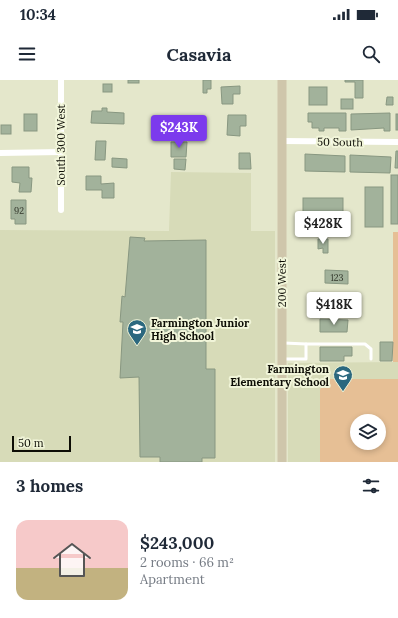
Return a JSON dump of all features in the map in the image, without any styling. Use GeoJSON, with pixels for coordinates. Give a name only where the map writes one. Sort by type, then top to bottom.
{"type":"FeatureCollection","features":[{"type":"Feature","properties":{"kind":"main road","name":"200 West"},"geometry":{"type":"LineString","coordinates":[[282,80],[282,462]]}},
{"type":"Feature","properties":{"kind":"street","name":"South 300 West"},"geometry":{"type":"LineString","coordinates":[[61,80],[61,210]]}},
{"type":"Feature","properties":{"kind":"street","name":"50 South"},"geometry":{"type":"LineString","coordinates":[[282,141],[398,142]]}},
{"type":"Feature","properties":{"kind":"street"},"geometry":{"type":"LineString","coordinates":[[0,153],[61,152]]}},
{"type":"Feature","properties":{"kind":"lane"},"geometry":{"type":"LineString","coordinates":[[282,343],[365,344],[371,349],[371,359]]}},
{"type":"Feature","properties":{"kind":"lane"},"geometry":{"type":"LineString","coordinates":[[282,359],[306,359],[306,344]]}},
{"type":"Feature","properties":{"kind":"shaded area","name":"Farmington Junior High School"},"geometry":{"type":"Polygon","coordinates":[[[171,172],[251,173],[251,231],[275,231],[275,462],[0,462],[0,230],[169,231],[171,172]]]}},
{"type":"Feature","properties":{"kind":"shaded area"},"geometry":{"type":"Polygon","coordinates":[[[393,232],[398,232],[398,362],[393,362],[393,232]]]}},
{"type":"Feature","properties":{"kind":"shaded area","name":"Farmington Elementary School"},"geometry":{"type":"Polygon","coordinates":[[[398,362],[398,462],[288,462],[288,363],[398,362]]]}},
{"type":"Feature","properties":{"kind":"shaded area"},"geometry":{"type":"Polygon","coordinates":[[[328,379],[398,379],[398,462],[320,462],[320,390],[323,382],[328,379]]]}},
{"type":"Feature","properties":{"kind":"building"},"geometry":{"type":"Polygon","coordinates":[[[128,80],[139,80],[139,83],[128,83],[128,80]]]}},
{"type":"Feature","properties":{"kind":"building"},"geometry":{"type":"Polygon","coordinates":[[[203,80],[211,80],[211,89],[207,89],[207,93],[203,93],[203,80]]]}},
{"type":"Feature","properties":{"kind":"building"},"geometry":{"type":"Polygon","coordinates":[[[345,80],[363,80],[363,98],[355,98],[355,82],[345,82],[345,80]]]}},
{"type":"Feature","properties":{"kind":"building"},"geometry":{"type":"Polygon","coordinates":[[[103,84],[112,84],[112,92],[103,92],[103,84]]]}},
{"type":"Feature","properties":{"kind":"building"},"geometry":{"type":"Polygon","coordinates":[[[240,86],[240,94],[233,94],[233,104],[222,104],[221,87],[240,86]]]}},
{"type":"Feature","properties":{"kind":"building"},"geometry":{"type":"Polygon","coordinates":[[[309,87],[327,87],[327,105],[309,105],[309,87]]]}},
{"type":"Feature","properties":{"kind":"building"},"geometry":{"type":"Polygon","coordinates":[[[387,97],[393,97],[393,105],[386,105],[387,97]]]}},
{"type":"Feature","properties":{"kind":"building"},"geometry":{"type":"Polygon","coordinates":[[[341,99],[353,99],[353,109],[341,109],[341,99]]]}},
{"type":"Feature","properties":{"kind":"building"},"geometry":{"type":"Polygon","coordinates":[[[102,108],[107,108],[107,112],[124,113],[124,124],[91,123],[92,111],[102,111],[102,108]]]}},
{"type":"Feature","properties":{"kind":"building"},"geometry":{"type":"Polygon","coordinates":[[[308,113],[346,113],[346,131],[339,131],[339,128],[324,128],[324,131],[319,131],[319,128],[312,128],[312,122],[308,122],[308,113]]]}},
{"type":"Feature","properties":{"kind":"building"},"geometry":{"type":"Polygon","coordinates":[[[390,113],[390,131],[384,131],[384,128],[351,130],[351,114],[390,113]]]}},
{"type":"Feature","properties":{"kind":"building"},"geometry":{"type":"Polygon","coordinates":[[[24,114],[37,114],[37,131],[24,131],[24,114]]]}},
{"type":"Feature","properties":{"kind":"building"},"geometry":{"type":"Polygon","coordinates":[[[396,114],[398,114],[398,130],[396,130],[396,114]]]}},
{"type":"Feature","properties":{"kind":"building"},"geometry":{"type":"Polygon","coordinates":[[[228,115],[246,115],[246,126],[240,126],[240,136],[227,135],[228,115]]]}},
{"type":"Feature","properties":{"kind":"building"},"geometry":{"type":"Polygon","coordinates":[[[1,125],[11,125],[11,134],[1,134],[1,125]]]}},
{"type":"Feature","properties":{"kind":"building"},"geometry":{"type":"Polygon","coordinates":[[[96,141],[106,141],[105,160],[95,160],[96,141]]]}},
{"type":"Feature","properties":{"kind":"building"},"geometry":{"type":"Polygon","coordinates":[[[171,142],[187,142],[186,157],[171,157],[171,142]]]}},
{"type":"Feature","properties":{"kind":"building"},"geometry":{"type":"Polygon","coordinates":[[[396,151],[398,151],[398,168],[395,168],[396,151]]]}},
{"type":"Feature","properties":{"kind":"building"},"geometry":{"type":"Polygon","coordinates":[[[239,153],[250,153],[251,169],[239,169],[239,153]]]}},
{"type":"Feature","properties":{"kind":"building"},"geometry":{"type":"Polygon","coordinates":[[[305,154],[345,156],[345,172],[305,171],[305,154]]]}},
{"type":"Feature","properties":{"kind":"building"},"geometry":{"type":"Polygon","coordinates":[[[350,155],[391,157],[390,173],[350,172],[350,155]]]}},
{"type":"Feature","properties":{"kind":"building"},"geometry":{"type":"Polygon","coordinates":[[[112,158],[127,159],[127,168],[112,167],[112,158]]]}},
{"type":"Feature","properties":{"kind":"building"},"geometry":{"type":"Polygon","coordinates":[[[174,159],[186,159],[185,170],[174,169],[174,159]]]}},
{"type":"Feature","properties":{"kind":"building"},"geometry":{"type":"Polygon","coordinates":[[[12,167],[29,167],[29,178],[32,178],[31,192],[19,192],[20,183],[12,182],[12,167]]]}},
{"type":"Feature","properties":{"kind":"building"},"geometry":{"type":"Polygon","coordinates":[[[391,175],[398,175],[398,224],[391,224],[391,175]]]}},
{"type":"Feature","properties":{"kind":"building"},"geometry":{"type":"Polygon","coordinates":[[[86,176],[101,176],[101,184],[114,183],[114,198],[102,198],[102,190],[86,190],[86,176]]]}},
{"type":"Feature","properties":{"kind":"building"},"geometry":{"type":"Polygon","coordinates":[[[365,187],[383,187],[383,227],[365,227],[365,187]]]}},
{"type":"Feature","properties":{"kind":"building"},"geometry":{"type":"Polygon","coordinates":[[[303,198],[343,198],[343,216],[303,216],[303,198]]]}},
{"type":"Feature","properties":{"kind":"building"},"geometry":{"type":"Polygon","coordinates":[[[11,200],[26,200],[26,224],[15,224],[15,219],[11,219],[11,200]]]}},
{"type":"Feature","properties":{"kind":"building"},"geometry":{"type":"Polygon","coordinates":[[[130,237],[145,238],[144,241],[206,240],[206,369],[215,369],[215,458],[202,458],[202,462],[160,462],[160,457],[140,457],[139,377],[120,378],[123,322],[120,322],[122,296],[125,297],[130,237]]]}},
{"type":"Feature","properties":{"kind":"building"},"geometry":{"type":"Polygon","coordinates":[[[318,239],[328,239],[328,253],[323,253],[323,248],[318,249],[318,239]]]}},
{"type":"Feature","properties":{"kind":"building"},"geometry":{"type":"Polygon","coordinates":[[[325,270],[348,271],[348,284],[325,283],[325,270]]]}},
{"type":"Feature","properties":{"kind":"building"},"geometry":{"type":"Polygon","coordinates":[[[320,302],[338,302],[337,309],[335,309],[335,315],[320,314],[320,302]]]}},
{"type":"Feature","properties":{"kind":"building"},"geometry":{"type":"Polygon","coordinates":[[[320,319],[348,320],[347,332],[320,332],[320,319]]]}},
{"type":"Feature","properties":{"kind":"building"},"geometry":{"type":"Polygon","coordinates":[[[380,342],[393,342],[392,361],[380,361],[380,342]]]}},
{"type":"Feature","properties":{"kind":"building"},"geometry":{"type":"Polygon","coordinates":[[[320,347],[352,347],[352,356],[344,356],[344,361],[320,361],[320,347]]]}},
{"type":"Feature","properties":{"kind":"place","name":"Farmington Junior High School"},"geometry":{"type":"Point","coordinates":[137,346]}},
{"type":"Feature","properties":{"kind":"place","name":"Farmington Elementary School"},"geometry":{"type":"Point","coordinates":[343,392]}}]}
